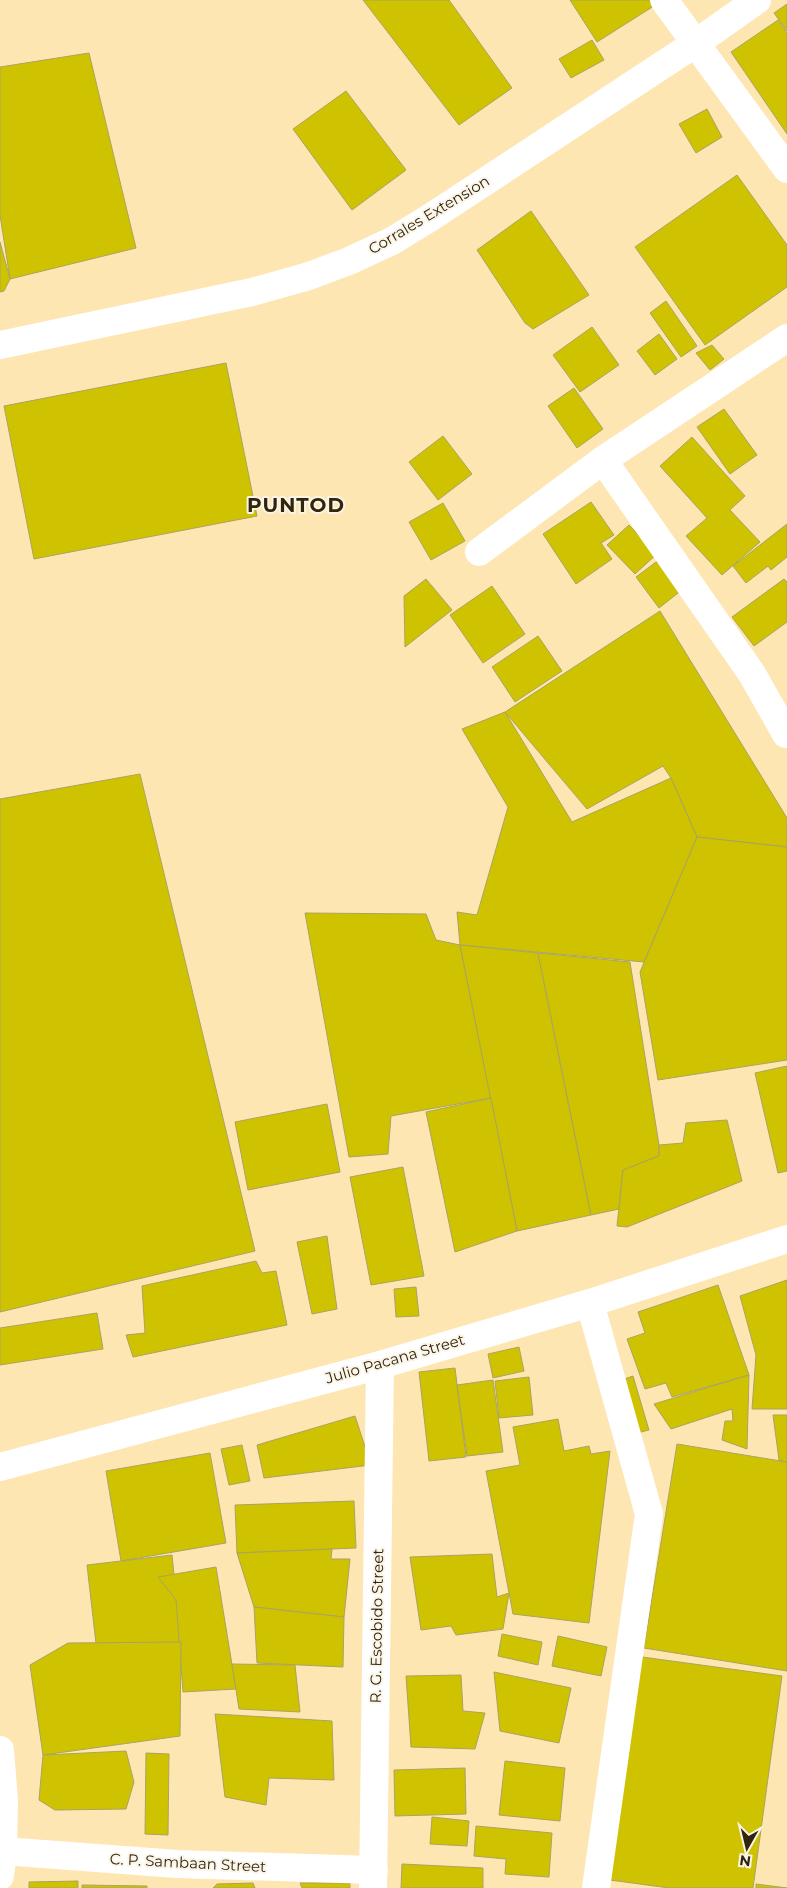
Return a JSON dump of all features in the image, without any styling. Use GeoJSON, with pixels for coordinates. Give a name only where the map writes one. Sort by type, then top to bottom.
{"type":"FeatureCollection","features":[{"type":"Feature","properties":{"kind":"main road"},"geometry":{"type":"LineString","coordinates":[[664,0],[787,170]]}},
{"type":"Feature","properties":{"kind":"main road","name":"Corrales Extension"},"geometry":{"type":"LineString","coordinates":[[0,345],[252,292],[310,276],[349,261],[392,240],[428,219],[696,43],[756,0]]}},
{"type":"Feature","properties":{"kind":"main road"},"geometry":{"type":"LineString","coordinates":[[479,552],[603,460],[787,338]]}},
{"type":"Feature","properties":{"kind":"main road"},"geometry":{"type":"LineString","coordinates":[[603,460],[752,674],[786,734]]}},
{"type":"Feature","properties":{"kind":"main road","name":"Julio Pacana Street"},"geometry":{"type":"LineString","coordinates":[[0,1467],[380,1364],[590,1303],[787,1239]]}},
{"type":"Feature","properties":{"kind":"main road"},"geometry":{"type":"LineString","coordinates":[[590,1303],[649,1514],[596,1888]]}},
{"type":"Feature","properties":{"kind":"main road","name":"R. G. Escobido Street"},"geometry":{"type":"LineString","coordinates":[[373,1879],[380,1364]]}},
{"type":"Feature","properties":{"kind":"main road"},"geometry":{"type":"LineString","coordinates":[[0,1750],[4,1802],[2,1864]]}},
{"type":"Feature","properties":{"kind":"main road","name":"C. P. Sambaan Street"},"geometry":{"type":"LineString","coordinates":[[2,1864],[177,1876],[373,1879]]}},
{"type":"Feature","properties":{"kind":"building"},"geometry":{"type":"Polygon","coordinates":[[[363,0],[449,0],[512,88],[459,125],[363,0]]]}},
{"type":"Feature","properties":{"kind":"building"},"geometry":{"type":"Polygon","coordinates":[[[570,0],[654,0],[657,4],[597,42],[570,0]]]}},
{"type":"Feature","properties":{"kind":"building"},"geometry":{"type":"Polygon","coordinates":[[[787,4],[787,31],[774,13],[787,4]]]}},
{"type":"Feature","properties":{"kind":"building"},"geometry":{"type":"Polygon","coordinates":[[[778,20],[787,33],[787,134],[731,52],[778,20]]]}},
{"type":"Feature","properties":{"kind":"building"},"geometry":{"type":"Polygon","coordinates":[[[592,40],[604,60],[571,78],[559,59],[592,40]]]}},
{"type":"Feature","properties":{"kind":"building"},"geometry":{"type":"Polygon","coordinates":[[[89,53],[136,248],[10,279],[0,215],[0,67],[89,53]]]}},
{"type":"Feature","properties":{"kind":"building"},"geometry":{"type":"Polygon","coordinates":[[[346,91],[406,170],[352,210],[293,129],[346,91]]]}},
{"type":"Feature","properties":{"kind":"building"},"geometry":{"type":"Polygon","coordinates":[[[707,109],[722,137],[696,153],[679,124],[707,109]]]}},
{"type":"Feature","properties":{"kind":"building"},"geometry":{"type":"Polygon","coordinates":[[[737,175],[787,245],[787,287],[705,345],[635,247],[737,175]]]}},
{"type":"Feature","properties":{"kind":"building"},"geometry":{"type":"Polygon","coordinates":[[[531,211],[589,295],[533,329],[525,323],[477,250],[531,211]]]}},
{"type":"Feature","properties":{"kind":"building"},"geometry":{"type":"Polygon","coordinates":[[[0,242],[10,279],[4,291],[0,292],[0,242]]]}},
{"type":"Feature","properties":{"kind":"building"},"geometry":{"type":"Polygon","coordinates":[[[666,301],[697,346],[681,357],[650,313],[666,301]]]}},
{"type":"Feature","properties":{"kind":"building"},"geometry":{"type":"Polygon","coordinates":[[[592,327],[619,365],[580,392],[553,355],[592,327]]]}},
{"type":"Feature","properties":{"kind":"building"},"geometry":{"type":"Polygon","coordinates":[[[659,334],[677,359],[655,375],[637,351],[659,334]]]}},
{"type":"Feature","properties":{"kind":"building"},"geometry":{"type":"Polygon","coordinates":[[[712,345],[724,359],[710,370],[696,353],[712,345]]]}},
{"type":"Feature","properties":{"kind":"building"},"geometry":{"type":"Polygon","coordinates":[[[226,363],[257,516],[34,559],[4,406],[226,363]]]}},
{"type":"Feature","properties":{"kind":"building"},"geometry":{"type":"Polygon","coordinates":[[[574,388],[603,429],[577,448],[548,406],[574,388]]]}},
{"type":"Feature","properties":{"kind":"building"},"geometry":{"type":"Polygon","coordinates":[[[724,409],[757,455],[730,474],[697,427],[724,409]]]}},
{"type":"Feature","properties":{"kind":"building"},"geometry":{"type":"Polygon","coordinates":[[[443,436],[472,474],[438,500],[409,462],[443,436]]]}},
{"type":"Feature","properties":{"kind":"building"},"geometry":{"type":"Polygon","coordinates":[[[692,437],[745,496],[730,510],[760,542],[722,575],[686,536],[707,518],[660,466],[692,437]]]}},
{"type":"Feature","properties":{"kind":"building"},"geometry":{"type":"Polygon","coordinates":[[[591,502],[614,535],[601,543],[612,559],[576,584],[543,534],[591,502]]]}},
{"type":"Feature","properties":{"kind":"building"},"geometry":{"type":"Polygon","coordinates":[[[443,503],[465,541],[431,560],[409,522],[443,503]]]}},
{"type":"Feature","properties":{"kind":"building"},"geometry":{"type":"Polygon","coordinates":[[[787,524],[787,557],[771,570],[768,566],[746,583],[733,566],[787,524]]]}},
{"type":"Feature","properties":{"kind":"building"},"geometry":{"type":"Polygon","coordinates":[[[629,525],[657,554],[635,574],[607,545],[629,525]]]}},
{"type":"Feature","properties":{"kind":"building"},"geometry":{"type":"Polygon","coordinates":[[[664,556],[687,586],[659,608],[636,577],[664,556]]]}},
{"type":"Feature","properties":{"kind":"building"},"geometry":{"type":"Polygon","coordinates":[[[426,579],[452,610],[405,647],[404,596],[426,579]]]}},
{"type":"Feature","properties":{"kind":"building"},"geometry":{"type":"Polygon","coordinates":[[[784,579],[787,582],[787,622],[754,646],[732,617],[784,579]]]}},
{"type":"Feature","properties":{"kind":"building"},"geometry":{"type":"Polygon","coordinates":[[[492,586],[525,634],[483,663],[450,615],[492,586]]]}},
{"type":"Feature","properties":{"kind":"building"},"geometry":{"type":"Polygon","coordinates":[[[660,611],[787,818],[787,847],[697,837],[671,778],[663,766],[587,809],[505,712],[660,611]]]}},
{"type":"Feature","properties":{"kind":"building"},"geometry":{"type":"Polygon","coordinates":[[[538,636],[562,671],[515,702],[492,667],[538,636]]]}},
{"type":"Feature","properties":{"kind":"building"},"geometry":{"type":"Polygon","coordinates":[[[505,712],[572,822],[671,778],[697,837],[644,962],[460,945],[457,912],[477,915],[508,807],[462,729],[505,712]]]}},
{"type":"Feature","properties":{"kind":"building"},"geometry":{"type":"Polygon","coordinates":[[[140,774],[255,1251],[0,1312],[0,799],[140,774]]]}},
{"type":"Feature","properties":{"kind":"building"},"geometry":{"type":"Polygon","coordinates":[[[697,837],[787,847],[787,1060],[658,1080],[640,972],[697,837]]]}},
{"type":"Feature","properties":{"kind":"building"},"geometry":{"type":"Polygon","coordinates":[[[305,913],[426,914],[436,940],[460,945],[491,1098],[391,1116],[388,1154],[349,1157],[305,913]]]}},
{"type":"Feature","properties":{"kind":"building"},"geometry":{"type":"Polygon","coordinates":[[[460,945],[538,953],[591,1215],[517,1231],[460,945]]]}},
{"type":"Feature","properties":{"kind":"building"},"geometry":{"type":"Polygon","coordinates":[[[538,953],[630,962],[659,1145],[659,1156],[623,1170],[619,1209],[591,1215],[538,953]]]}},
{"type":"Feature","properties":{"kind":"building"},"geometry":{"type":"Polygon","coordinates":[[[787,1066],[787,1171],[778,1173],[755,1073],[787,1066]]]}},
{"type":"Feature","properties":{"kind":"building"},"geometry":{"type":"Polygon","coordinates":[[[491,1098],[517,1231],[455,1252],[426,1112],[491,1098]]]}},
{"type":"Feature","properties":{"kind":"building"},"geometry":{"type":"Polygon","coordinates":[[[327,1104],[340,1172],[248,1190],[235,1122],[327,1104]]]}},
{"type":"Feature","properties":{"kind":"building"},"geometry":{"type":"Polygon","coordinates":[[[727,1120],[742,1181],[627,1227],[617,1226],[623,1170],[659,1156],[659,1145],[683,1143],[686,1123],[727,1120]]]}},
{"type":"Feature","properties":{"kind":"building"},"geometry":{"type":"Polygon","coordinates":[[[403,1167],[424,1276],[371,1285],[350,1177],[403,1167]]]}},
{"type":"Feature","properties":{"kind":"building"},"geometry":{"type":"Polygon","coordinates":[[[327,1236],[337,1309],[312,1314],[297,1242],[327,1236]]]}},
{"type":"Feature","properties":{"kind":"building"},"geometry":{"type":"Polygon","coordinates":[[[256,1261],[262,1273],[276,1271],[287,1325],[133,1357],[126,1335],[145,1333],[142,1286],[256,1261]]]}},
{"type":"Feature","properties":{"kind":"building"},"geometry":{"type":"Polygon","coordinates":[[[787,1280],[787,1409],[752,1409],[756,1355],[740,1296],[787,1280]]]}},
{"type":"Feature","properties":{"kind":"building"},"geometry":{"type":"Polygon","coordinates":[[[718,1285],[749,1375],[672,1397],[666,1383],[645,1389],[627,1339],[645,1333],[638,1312],[718,1285]]]}},
{"type":"Feature","properties":{"kind":"building"},"geometry":{"type":"Polygon","coordinates":[[[416,1287],[419,1316],[396,1317],[394,1289],[416,1287]]]}},
{"type":"Feature","properties":{"kind":"building"},"geometry":{"type":"Polygon","coordinates":[[[97,1313],[103,1349],[0,1365],[0,1328],[97,1313]]]}},
{"type":"Feature","properties":{"kind":"building"},"geometry":{"type":"Polygon","coordinates":[[[519,1347],[524,1371],[493,1378],[488,1354],[519,1347]]]}},
{"type":"Feature","properties":{"kind":"building"},"geometry":{"type":"Polygon","coordinates":[[[455,1368],[466,1457],[429,1461],[419,1372],[455,1368]]]}},
{"type":"Feature","properties":{"kind":"building"},"geometry":{"type":"Polygon","coordinates":[[[749,1375],[747,1449],[722,1440],[725,1421],[733,1421],[732,1409],[671,1429],[654,1404],[749,1375]]]}},
{"type":"Feature","properties":{"kind":"building"},"geometry":{"type":"Polygon","coordinates":[[[633,1376],[649,1430],[633,1434],[616,1382],[633,1376]]]}},
{"type":"Feature","properties":{"kind":"building"},"geometry":{"type":"Polygon","coordinates":[[[529,1377],[533,1415],[499,1418],[495,1381],[529,1377]]]}},
{"type":"Feature","properties":{"kind":"building"},"geometry":{"type":"Polygon","coordinates":[[[493,1380],[503,1452],[467,1456],[457,1385],[493,1380]]]}},
{"type":"Feature","properties":{"kind":"building"},"geometry":{"type":"Polygon","coordinates":[[[773,1415],[787,1415],[787,1462],[779,1460],[773,1415]]]}},
{"type":"Feature","properties":{"kind":"building"},"geometry":{"type":"Polygon","coordinates":[[[355,1416],[371,1465],[264,1478],[257,1445],[355,1416]]]}},
{"type":"Feature","properties":{"kind":"building"},"geometry":{"type":"Polygon","coordinates":[[[558,1419],[564,1451],[589,1446],[591,1454],[610,1451],[589,1623],[513,1614],[486,1471],[520,1465],[513,1427],[558,1419]]]}},
{"type":"Feature","properties":{"kind":"building"},"geometry":{"type":"Polygon","coordinates":[[[677,1444],[787,1462],[787,1671],[644,1648],[677,1444]]]}},
{"type":"Feature","properties":{"kind":"building"},"geometry":{"type":"Polygon","coordinates":[[[242,1445],[250,1481],[229,1485],[221,1449],[242,1445]]]}},
{"type":"Feature","properties":{"kind":"building"},"geometry":{"type":"Polygon","coordinates":[[[210,1453],[226,1543],[121,1561],[106,1471],[210,1453]]]}},
{"type":"Feature","properties":{"kind":"building"},"geometry":{"type":"Polygon","coordinates":[[[354,1501],[356,1548],[237,1553],[235,1505],[354,1501]]]}},
{"type":"Feature","properties":{"kind":"building"},"geometry":{"type":"Polygon","coordinates":[[[332,1549],[331,1559],[350,1559],[344,1617],[254,1607],[237,1553],[332,1549]]]}},
{"type":"Feature","properties":{"kind":"building"},"geometry":{"type":"Polygon","coordinates":[[[492,1554],[497,1597],[509,1593],[503,1629],[456,1635],[451,1626],[421,1630],[410,1557],[492,1554]]]}},
{"type":"Feature","properties":{"kind":"building"},"geometry":{"type":"Polygon","coordinates":[[[172,1555],[181,1642],[97,1652],[87,1565],[172,1555]]]}},
{"type":"Feature","properties":{"kind":"building"},"geometry":{"type":"Polygon","coordinates":[[[216,1567],[236,1689],[183,1692],[176,1600],[158,1577],[216,1567]]]}},
{"type":"Feature","properties":{"kind":"building"},"geometry":{"type":"Polygon","coordinates":[[[254,1607],[344,1617],[343,1667],[257,1663],[254,1607]]]}},
{"type":"Feature","properties":{"kind":"building"},"geometry":{"type":"Polygon","coordinates":[[[502,1634],[542,1642],[538,1665],[498,1656],[502,1634]]]}},
{"type":"Feature","properties":{"kind":"building"},"geometry":{"type":"Polygon","coordinates":[[[558,1636],[607,1647],[601,1676],[552,1666],[558,1636]]]}},
{"type":"Feature","properties":{"kind":"building"},"geometry":{"type":"Polygon","coordinates":[[[181,1642],[180,1736],[43,1755],[30,1665],[68,1643],[181,1642]]]}},
{"type":"Feature","properties":{"kind":"building"},"geometry":{"type":"Polygon","coordinates":[[[642,1657],[782,1676],[753,1888],[669,1888],[610,1880],[642,1657]]]}},
{"type":"Feature","properties":{"kind":"building"},"geometry":{"type":"Polygon","coordinates":[[[232,1664],[295,1665],[300,1712],[239,1709],[232,1664]]]}},
{"type":"Feature","properties":{"kind":"building"},"geometry":{"type":"Polygon","coordinates":[[[494,1672],[571,1688],[559,1743],[500,1731],[494,1672]]]}},
{"type":"Feature","properties":{"kind":"building"},"geometry":{"type":"Polygon","coordinates":[[[461,1675],[463,1711],[485,1713],[475,1749],[411,1747],[406,1676],[461,1675]]]}},
{"type":"Feature","properties":{"kind":"building"},"geometry":{"type":"Polygon","coordinates":[[[215,1714],[332,1721],[334,1780],[269,1778],[266,1805],[225,1797],[215,1714]]]}},
{"type":"Feature","properties":{"kind":"building"},"geometry":{"type":"Polygon","coordinates":[[[126,1751],[134,1782],[126,1809],[55,1810],[39,1800],[43,1755],[126,1751]]]}},
{"type":"Feature","properties":{"kind":"building"},"geometry":{"type":"Polygon","coordinates":[[[146,1753],[169,1754],[168,1835],[145,1834],[146,1753]]]}},
{"type":"Feature","properties":{"kind":"building"},"geometry":{"type":"Polygon","coordinates":[[[505,1761],[565,1768],[560,1821],[499,1815],[505,1761]]]}},
{"type":"Feature","properties":{"kind":"building"},"geometry":{"type":"Polygon","coordinates":[[[465,1768],[466,1814],[395,1816],[394,1770],[465,1768]]]}},
{"type":"Feature","properties":{"kind":"building"},"geometry":{"type":"Polygon","coordinates":[[[432,1817],[469,1821],[467,1846],[430,1844],[432,1817]]]}},
{"type":"Feature","properties":{"kind":"building"},"geometry":{"type":"Polygon","coordinates":[[[476,1826],[552,1833],[549,1877],[505,1874],[506,1859],[474,1856],[476,1826]]]}},
{"type":"Feature","properties":{"kind":"building"},"geometry":{"type":"Polygon","coordinates":[[[402,1864],[483,1868],[483,1888],[401,1888],[402,1864]]]}},
{"type":"Feature","properties":{"kind":"building"},"geometry":{"type":"Polygon","coordinates":[[[78,1881],[78,1888],[29,1888],[29,1882],[78,1881]]]}},
{"type":"Feature","properties":{"kind":"building"},"geometry":{"type":"Polygon","coordinates":[[[253,1883],[255,1888],[213,1888],[217,1884],[253,1883]]]}},
{"type":"Feature","properties":{"kind":"building"},"geometry":{"type":"Polygon","coordinates":[[[300,1883],[350,1883],[350,1888],[302,1888],[300,1883]]]}},
{"type":"Feature","properties":{"kind":"building"},"geometry":{"type":"Polygon","coordinates":[[[756,1884],[787,1888],[756,1888],[756,1884]]]}},
{"type":"Feature","properties":{"kind":"building"},"geometry":{"type":"Polygon","coordinates":[[[82,1885],[147,1886],[147,1888],[82,1888],[82,1885]]]}},
{"type":"Feature","properties":{"kind":"district","name":"PUNTOD"},"geometry":{"type":"Point","coordinates":[296,505]}}]}
